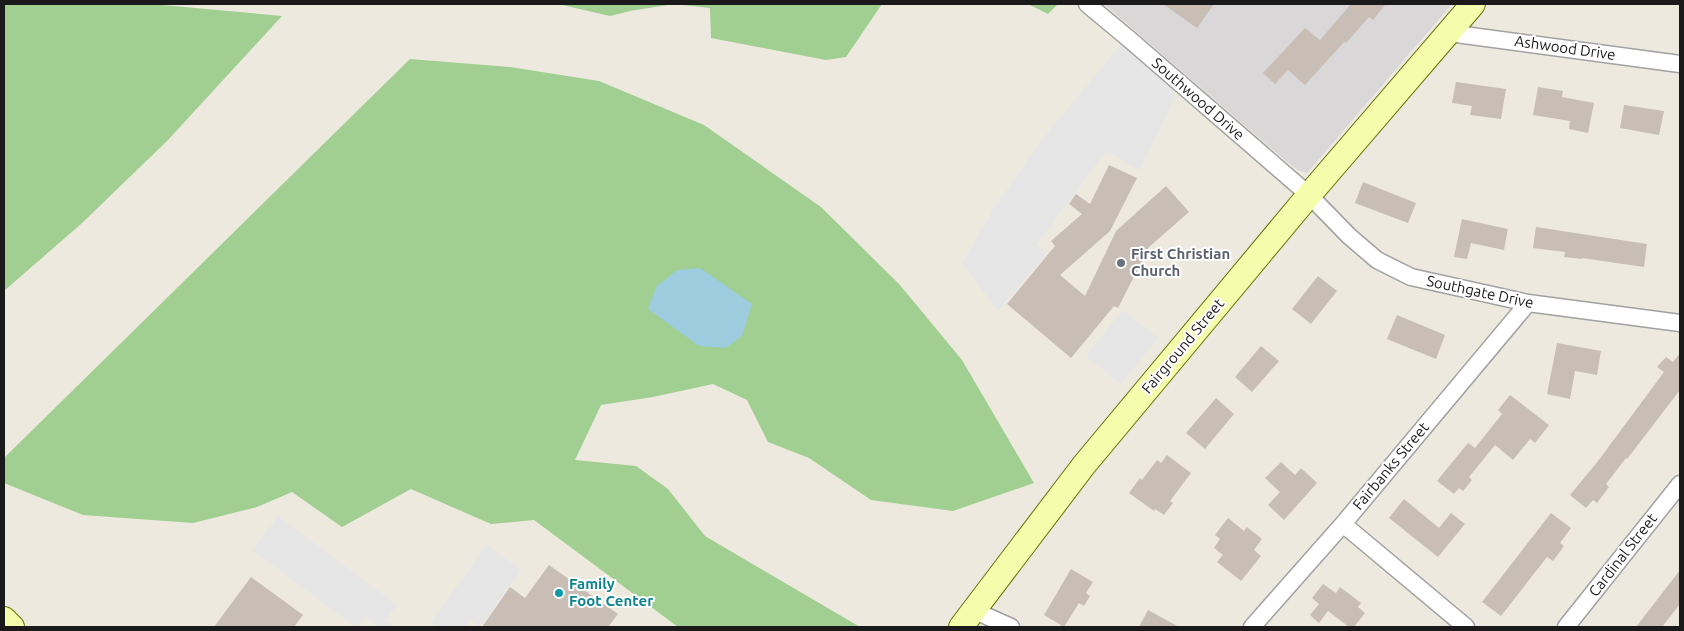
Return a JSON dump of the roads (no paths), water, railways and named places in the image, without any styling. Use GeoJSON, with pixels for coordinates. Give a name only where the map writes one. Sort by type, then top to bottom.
{"type":"FeatureCollection","features":[{"type":"Feature","properties":{"kind":"street","name":"Southwood Drive"},"geometry":{"type":"LineString","coordinates":[[1086,4],[1309,195]]}},
{"type":"Feature","properties":{"kind":"street","name":"Fairground Street"},"geometry":{"type":"LineString","coordinates":[[967,619],[1084,465],[1309,195],[1473,4]]}},
{"type":"Feature","properties":{"kind":"street","name":"Ashwood Drive"},"geometry":{"type":"LineString","coordinates":[[1449,32],[1680,64]]}},
{"type":"Feature","properties":{"kind":"street","name":"Southgate Drive"},"geometry":{"type":"LineString","coordinates":[[1309,195],[1349,236],[1377,260],[1412,277],[1528,303],[1680,323]]}},
{"type":"Feature","properties":{"kind":"street","name":"Fairbanks Street"},"geometry":{"type":"LineString","coordinates":[[1252,627],[1343,524],[1528,303]]}},
{"type":"Feature","properties":{"kind":"street","name":"Cardinal Street"},"geometry":{"type":"LineString","coordinates":[[1566,627],[1680,484]]}},
{"type":"Feature","properties":{"kind":"street"},"geometry":{"type":"LineString","coordinates":[[1343,524],[1466,627]]}},
{"type":"Feature","properties":{"kind":"street"},"geometry":{"type":"LineString","coordinates":[[4,619],[12,627]]}},
{"type":"Feature","properties":{"kind":"street"},"geometry":{"type":"LineString","coordinates":[[967,619],[1011,627]]}},
{"type":"Feature","properties":{"kind":"water"},"geometry":{"type":"Polygon","coordinates":[[[700,268],[752,304],[742,336],[726,348],[699,346],[648,309],[656,287],[677,270],[700,268]]]}},
{"type":"Feature","properties":{"kind":"place","name":"First Christian Church"},"geometry":{"type":"Point","coordinates":[1121,263]}},
{"type":"Feature","properties":{"kind":"place","name":"Family Foot Center"},"geometry":{"type":"Point","coordinates":[559,593]}}]}
